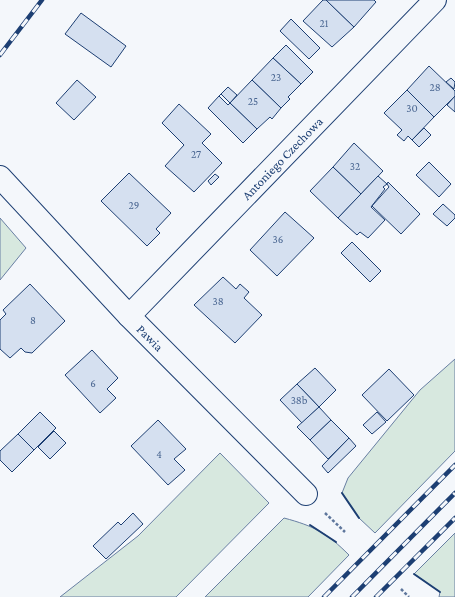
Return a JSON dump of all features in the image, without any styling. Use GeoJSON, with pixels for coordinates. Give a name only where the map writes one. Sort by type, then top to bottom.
{"type":"FeatureCollection","features":[{"type":"Feature","properties":{"kind":"street","name":"Antoniego Czechowa"},"geometry":{"type":"LineString","coordinates":[[129,316],[435,0]]}},
{"type":"Feature","properties":{"kind":"street","name":"Pawia"},"geometry":{"type":"LineString","coordinates":[[0,177],[129,316],[306,494]]}},
{"type":"Feature","properties":{"kind":"path"},"geometry":{"type":"LineString","coordinates":[[401,589],[409,597]]}},
{"type":"Feature","properties":{"kind":"shaded area"},"geometry":{"type":"Polygon","coordinates":[[[0,218],[26,248],[0,280],[0,218]]]}},
{"type":"Feature","properties":{"kind":"shaded area"},"geometry":{"type":"Polygon","coordinates":[[[455,359],[455,451],[375,533],[359,518],[342,493],[348,478],[420,390],[455,359]]]}},
{"type":"Feature","properties":{"kind":"shaded area"},"geometry":{"type":"Polygon","coordinates":[[[220,453],[269,503],[176,597],[60,597],[138,536],[220,453]]]}},
{"type":"Feature","properties":{"kind":"shaded area"},"geometry":{"type":"Polygon","coordinates":[[[284,518],[320,531],[334,541],[349,555],[308,597],[205,597],[284,518]]]}},
{"type":"Feature","properties":{"kind":"shaded area"},"geometry":{"type":"Polygon","coordinates":[[[455,533],[455,597],[439,597],[440,592],[414,574],[455,533]]]}},
{"type":"Feature","properties":{"kind":"building"},"geometry":{"type":"Polygon","coordinates":[[[323,0],[326,0],[354,27],[332,47],[303,21],[323,0]]]}},
{"type":"Feature","properties":{"kind":"building"},"geometry":{"type":"Polygon","coordinates":[[[326,0],[374,0],[376,2],[354,27],[326,0]]]}},
{"type":"Feature","properties":{"kind":"building"},"geometry":{"type":"Polygon","coordinates":[[[81,13],[126,46],[111,67],[65,34],[81,13]]]}},
{"type":"Feature","properties":{"kind":"building"},"geometry":{"type":"Polygon","coordinates":[[[291,19],[320,48],[309,59],[280,31],[291,19]]]}},
{"type":"Feature","properties":{"kind":"building"},"geometry":{"type":"Polygon","coordinates":[[[286,45],[313,72],[301,84],[273,58],[286,45]]]}},
{"type":"Feature","properties":{"kind":"building"},"geometry":{"type":"Polygon","coordinates":[[[273,58],[301,84],[288,97],[290,99],[281,108],[252,80],[273,58]]]}},
{"type":"Feature","properties":{"kind":"building"},"geometry":{"type":"Polygon","coordinates":[[[429,66],[455,91],[455,96],[434,117],[407,90],[429,66]]]}},
{"type":"Feature","properties":{"kind":"building"},"geometry":{"type":"Polygon","coordinates":[[[451,78],[455,82],[454,89],[446,82],[451,78]]]}},
{"type":"Feature","properties":{"kind":"building"},"geometry":{"type":"Polygon","coordinates":[[[77,80],[96,97],[74,120],[56,103],[77,80]]]}},
{"type":"Feature","properties":{"kind":"building"},"geometry":{"type":"Polygon","coordinates":[[[252,80],[281,108],[272,119],[270,117],[257,129],[230,103],[252,80]]]}},
{"type":"Feature","properties":{"kind":"building"},"geometry":{"type":"Polygon","coordinates":[[[228,87],[237,95],[230,103],[221,94],[228,87]]]}},
{"type":"Feature","properties":{"kind":"building"},"geometry":{"type":"Polygon","coordinates":[[[407,90],[434,117],[412,140],[408,136],[404,141],[397,135],[402,130],[384,113],[407,90]]]}},
{"type":"Feature","properties":{"kind":"building"},"geometry":{"type":"Polygon","coordinates":[[[219,96],[228,105],[230,103],[257,129],[243,143],[208,108],[219,96]]]}},
{"type":"Feature","properties":{"kind":"building"},"geometry":{"type":"Polygon","coordinates":[[[455,96],[455,112],[447,105],[455,96]]]}},
{"type":"Feature","properties":{"kind":"building"},"geometry":{"type":"Polygon","coordinates":[[[179,104],[211,134],[202,143],[222,163],[194,192],[165,166],[184,145],[162,123],[179,104]]]}},
{"type":"Feature","properties":{"kind":"building"},"geometry":{"type":"Polygon","coordinates":[[[424,128],[431,135],[419,147],[412,140],[424,128]]]}},
{"type":"Feature","properties":{"kind":"building"},"geometry":{"type":"Polygon","coordinates":[[[354,143],[383,171],[361,194],[333,167],[354,143]]]}},
{"type":"Feature","properties":{"kind":"building"},"geometry":{"type":"Polygon","coordinates":[[[429,162],[451,184],[439,197],[416,175],[429,162]]]}},
{"type":"Feature","properties":{"kind":"building"},"geometry":{"type":"Polygon","coordinates":[[[333,167],[361,194],[338,218],[310,191],[333,167]]]}},
{"type":"Feature","properties":{"kind":"building"},"geometry":{"type":"Polygon","coordinates":[[[129,173],[171,213],[156,229],[160,233],[147,246],[101,201],[129,173]]]}},
{"type":"Feature","properties":{"kind":"building"},"geometry":{"type":"Polygon","coordinates":[[[215,174],[219,177],[211,185],[208,181],[215,174]]]}},
{"type":"Feature","properties":{"kind":"building"},"geometry":{"type":"Polygon","coordinates":[[[378,176],[387,184],[383,187],[385,189],[371,207],[385,220],[368,238],[360,232],[357,235],[338,218],[378,176]]]}},
{"type":"Feature","properties":{"kind":"building"},"geometry":{"type":"Polygon","coordinates":[[[388,182],[420,214],[401,234],[372,206],[389,187],[387,184],[388,182]]]}},
{"type":"Feature","properties":{"kind":"building"},"geometry":{"type":"Polygon","coordinates":[[[443,204],[455,215],[455,218],[447,226],[433,214],[443,204]]]}},
{"type":"Feature","properties":{"kind":"building"},"geometry":{"type":"Polygon","coordinates":[[[285,212],[314,238],[277,276],[250,250],[285,212]]]}},
{"type":"Feature","properties":{"kind":"building"},"geometry":{"type":"Polygon","coordinates":[[[352,242],[381,271],[370,282],[341,253],[352,242]]]}},
{"type":"Feature","properties":{"kind":"building"},"geometry":{"type":"Polygon","coordinates":[[[223,277],[236,289],[240,284],[249,292],[244,298],[262,315],[235,343],[194,305],[223,277]]]}},
{"type":"Feature","properties":{"kind":"building"},"geometry":{"type":"Polygon","coordinates":[[[30,284],[65,321],[32,353],[25,352],[21,348],[10,358],[0,349],[0,320],[6,314],[3,310],[30,284]]]}},
{"type":"Feature","properties":{"kind":"building"},"geometry":{"type":"Polygon","coordinates":[[[92,350],[118,378],[107,389],[116,398],[100,413],[65,375],[92,350]]]}},
{"type":"Feature","properties":{"kind":"building"},"geometry":{"type":"Polygon","coordinates":[[[315,368],[336,390],[319,407],[297,384],[315,368]]]}},
{"type":"Feature","properties":{"kind":"building"},"geometry":{"type":"Polygon","coordinates":[[[389,369],[414,395],[387,421],[362,395],[389,369]]]}},
{"type":"Feature","properties":{"kind":"building"},"geometry":{"type":"Polygon","coordinates":[[[297,384],[319,407],[302,423],[280,400],[297,384]]]}},
{"type":"Feature","properties":{"kind":"building"},"geometry":{"type":"Polygon","coordinates":[[[319,407],[331,420],[310,440],[297,427],[319,407]]]}},
{"type":"Feature","properties":{"kind":"building"},"geometry":{"type":"Polygon","coordinates":[[[40,412],[56,428],[34,450],[18,434],[40,412]]]}},
{"type":"Feature","properties":{"kind":"building"},"geometry":{"type":"Polygon","coordinates":[[[377,412],[386,422],[372,434],[363,425],[377,412]]]}},
{"type":"Feature","properties":{"kind":"building"},"geometry":{"type":"Polygon","coordinates":[[[158,420],[186,449],[174,459],[185,470],[168,485],[131,446],[158,420]]]}},
{"type":"Feature","properties":{"kind":"building"},"geometry":{"type":"Polygon","coordinates":[[[331,420],[349,438],[328,459],[310,440],[331,420]]]}},
{"type":"Feature","properties":{"kind":"building"},"geometry":{"type":"Polygon","coordinates":[[[54,431],[66,443],[50,459],[38,447],[54,431]]]}},
{"type":"Feature","properties":{"kind":"building"},"geometry":{"type":"Polygon","coordinates":[[[18,434],[34,450],[12,472],[0,460],[0,451],[18,434]]]}},
{"type":"Feature","properties":{"kind":"building"},"geometry":{"type":"Polygon","coordinates":[[[349,438],[356,446],[328,473],[322,466],[349,438]]]}},
{"type":"Feature","properties":{"kind":"building"},"geometry":{"type":"Polygon","coordinates":[[[133,513],[143,524],[106,559],[93,546],[118,522],[121,525],[133,513]]]}},
{"type":"Feature","properties":{"kind":"railway"},"geometry":{"type":"LineString","coordinates":[[0,55],[42,0]]}},
{"type":"Feature","properties":{"kind":"railway"},"geometry":{"type":"LineString","coordinates":[[324,597],[455,465]]}},
{"type":"Feature","properties":{"kind":"railway"},"geometry":{"type":"LineString","coordinates":[[352,597],[455,493]]}},
{"type":"Feature","properties":{"kind":"railway"},"geometry":{"type":"LineString","coordinates":[[376,597],[455,518]]}},
{"type":"Feature","properties":{"kind":"wall"},"geometry":{"type":"LineString","coordinates":[[342,493],[359,518]]}},
{"type":"Feature","properties":{"kind":"wall"},"geometry":{"type":"LineString","coordinates":[[310,525],[336,542]]}},
{"type":"Feature","properties":{"kind":"wall"},"geometry":{"type":"LineString","coordinates":[[414,574],[440,592]]}}]}
